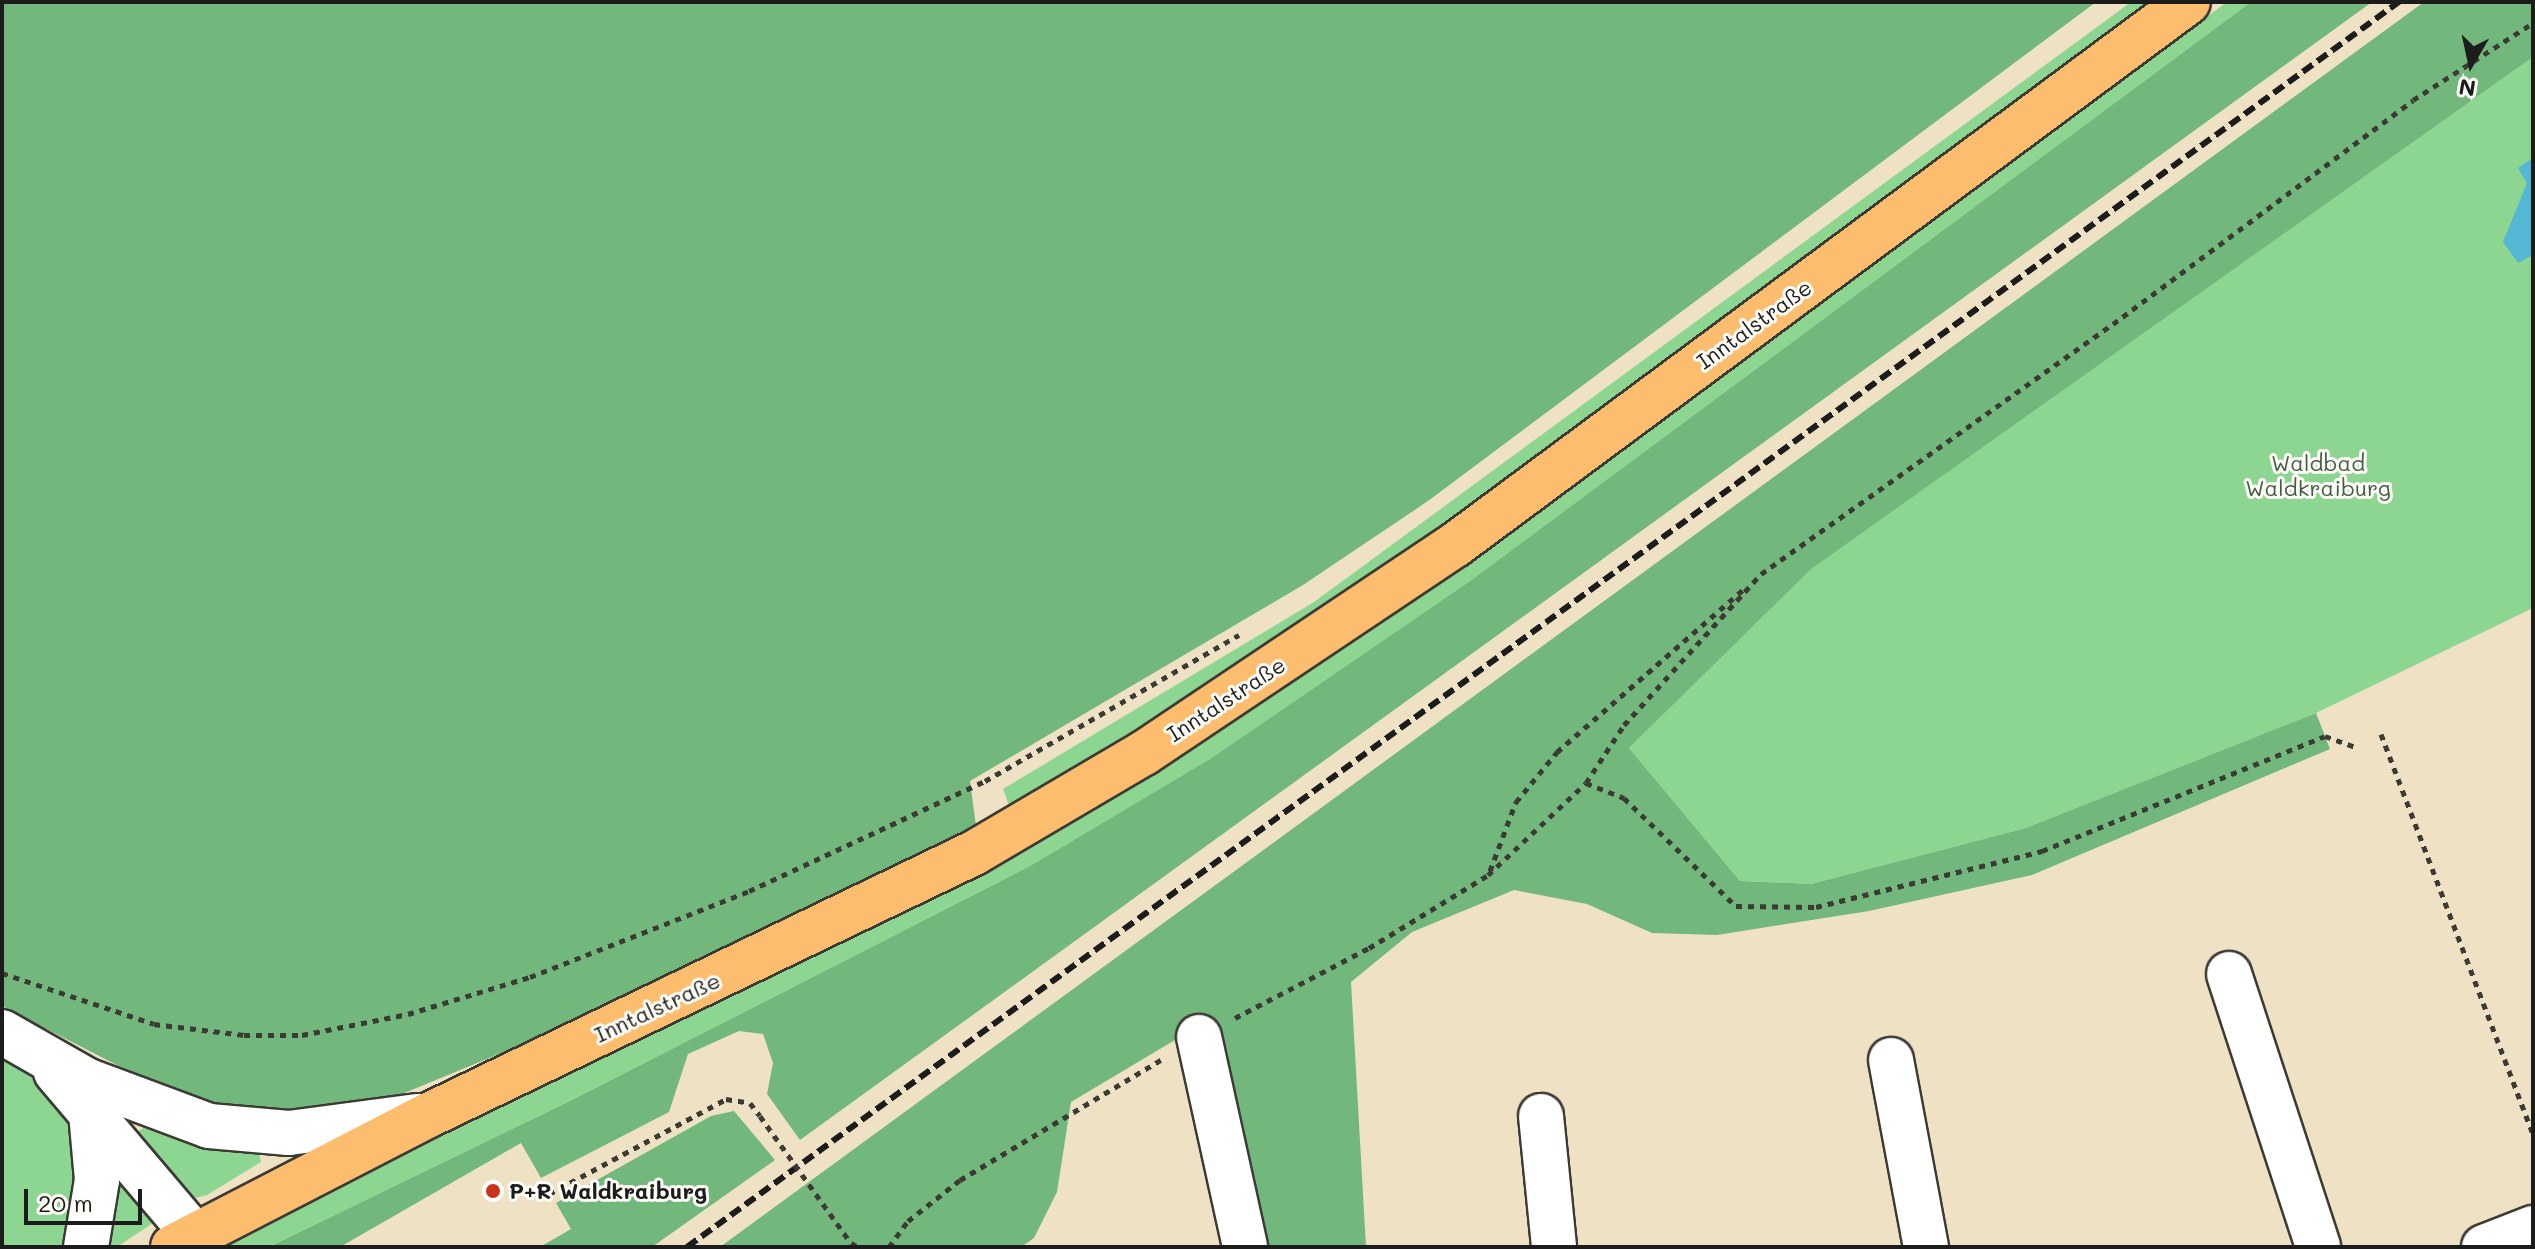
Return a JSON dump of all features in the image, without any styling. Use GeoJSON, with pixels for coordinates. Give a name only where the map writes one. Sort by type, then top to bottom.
{"type":"FeatureCollection","features":[{"type":"Feature","properties":{"kind":"main road","name":"Inntalstraße"},"geometry":{"type":"LineString","coordinates":[[183,1241],[429,1115],[974,853],[1144,753],[1455,545],[2188,2]]}},
{"type":"Feature","properties":{"kind":"street"},"geometry":{"type":"LineString","coordinates":[[2229,974],[2318,1247]]}},
{"type":"Feature","properties":{"kind":"street"},"geometry":{"type":"LineString","coordinates":[[2,1032],[44,1058],[138,1103],[242,1132],[348,1128],[429,1115]]}},
{"type":"Feature","properties":{"kind":"street"},"geometry":{"type":"LineString","coordinates":[[1199,1037],[1245,1247]]}},
{"type":"Feature","properties":{"kind":"street"},"geometry":{"type":"LineString","coordinates":[[44,1058],[91,1113],[183,1241]]}},
{"type":"Feature","properties":{"kind":"street"},"geometry":{"type":"LineString","coordinates":[[1891,1060],[1926,1247]]}},
{"type":"Feature","properties":{"kind":"street"},"geometry":{"type":"LineString","coordinates":[[86,1247],[97,1180],[91,1113]]}},
{"type":"Feature","properties":{"kind":"street"},"geometry":{"type":"LineString","coordinates":[[1541,1116],[1554,1247]]}},
{"type":"Feature","properties":{"kind":"street"},"geometry":{"type":"LineString","coordinates":[[2484,1247],[2533,1228]]}},
{"type":"Feature","properties":{"kind":"path"},"geometry":{"type":"LineString","coordinates":[[1488,875],[1516,802],[1557,752],[1761,574],[2113,324],[2413,100],[2533,23]]}},
{"type":"Feature","properties":{"kind":"path"},"geometry":{"type":"LineString","coordinates":[[889,1247],[908,1221],[994,1157],[1199,1037],[1369,948],[1488,875],[1586,783],[1624,725],[1761,574]]}},
{"type":"Feature","properties":{"kind":"path"},"geometry":{"type":"LineString","coordinates":[[2,973],[154,1024],[244,1035],[302,1035],[423,1010],[530,977],[749,891],[985,781],[1242,633]]}},
{"type":"Feature","properties":{"kind":"path"},"geometry":{"type":"LineString","coordinates":[[2381,734],[2533,1134]]}},
{"type":"Feature","properties":{"kind":"path"},"geometry":{"type":"LineString","coordinates":[[1586,783],[1624,798],[1736,906],[1816,907],[2042,851],[2325,736],[2355,747]]}},
{"type":"Feature","properties":{"kind":"path"},"geometry":{"type":"LineString","coordinates":[[549,1194],[726,1099],[750,1103],[851,1243],[858,1247]]}},
{"type":"Feature","properties":{"kind":"green space"},"geometry":{"type":"Polygon","coordinates":[[[2,2],[2096,2],[1428,501],[1303,585],[970,781],[976,826],[511,1049],[397,1096],[292,1113],[246,1111],[197,1100],[146,1080],[2,1006],[2,2]]]}},
{"type":"Feature","properties":{"kind":"green space"},"geometry":{"type":"Polygon","coordinates":[[[2131,2],[2150,2],[1445,523],[1137,731],[1010,808],[1003,789],[1314,602],[2131,2]]]}},
{"type":"Feature","properties":{"kind":"green space"},"geometry":{"type":"Polygon","coordinates":[[[2227,2],[2251,2],[1470,581],[1210,759],[1030,866],[574,1099],[269,1247],[215,1247],[385,1160],[924,903],[1156,773],[1468,561],[2227,2]]]}},
{"type":"Feature","properties":{"kind":"green space"},"geometry":{"type":"Polygon","coordinates":[[[2251,2],[2372,2],[800,1140],[767,1094],[773,1063],[763,1034],[739,1031],[688,1054],[669,1112],[541,1178],[521,1143],[340,1247],[269,1247],[574,1099],[1030,866],[1210,759],[1470,581],[2251,2]]]}},
{"type":"Feature","properties":{"kind":"green space"},"geometry":{"type":"Polygon","coordinates":[[[2424,2],[2533,2],[2533,57],[1811,569],[1629,748],[1740,881],[1811,884],[2026,828],[2316,713],[2330,749],[2032,875],[1869,911],[1717,935],[1652,933],[1587,904],[1514,890],[1412,932],[1351,982],[1366,1247],[1255,1247],[1185,1034],[1071,1102],[1057,1192],[1034,1238],[1021,1247],[720,1247],[2424,2]]]}},
{"type":"Feature","properties":{"kind":"green space","name":"Waldbad Waldkraiburg"},"geometry":{"type":"Polygon","coordinates":[[[2533,57],[2533,608],[2316,713],[2026,828],[1811,884],[1740,881],[1629,748],[1810,569],[2533,57]]]}},
{"type":"Feature","properties":{"kind":"green space"},"geometry":{"type":"Polygon","coordinates":[[[2,1058],[20,1066],[48,1091],[73,1127],[81,1162],[65,1247],[2,1247],[2,1058]]]}},
{"type":"Feature","properties":{"kind":"green space"},"geometry":{"type":"Polygon","coordinates":[[[734,1111],[775,1160],[652,1247],[540,1247],[571,1229],[556,1203],[711,1116],[734,1111]]]}},
{"type":"Feature","properties":{"kind":"green space"},"geometry":{"type":"Polygon","coordinates":[[[148,1125],[259,1152],[261,1162],[207,1195],[191,1199],[135,1133],[148,1125]]]}},
{"type":"Feature","properties":{"kind":"green space"},"geometry":{"type":"Polygon","coordinates":[[[117,1179],[156,1221],[117,1247],[104,1247],[117,1179]]]}},
{"type":"Feature","properties":{"kind":"water"},"geometry":{"type":"Polygon","coordinates":[[[2533,158],[2533,255],[2518,263],[2503,242],[2527,183],[2518,168],[2533,158]]]}},
{"type":"Feature","properties":{"kind":"railway"},"geometry":{"type":"LineString","coordinates":[[687,1247],[2399,2]]}},
{"type":"Feature","properties":{"kind":"place","name":"P+R Waldkraiburg"},"geometry":{"type":"Point","coordinates":[493,1191]}}]}
